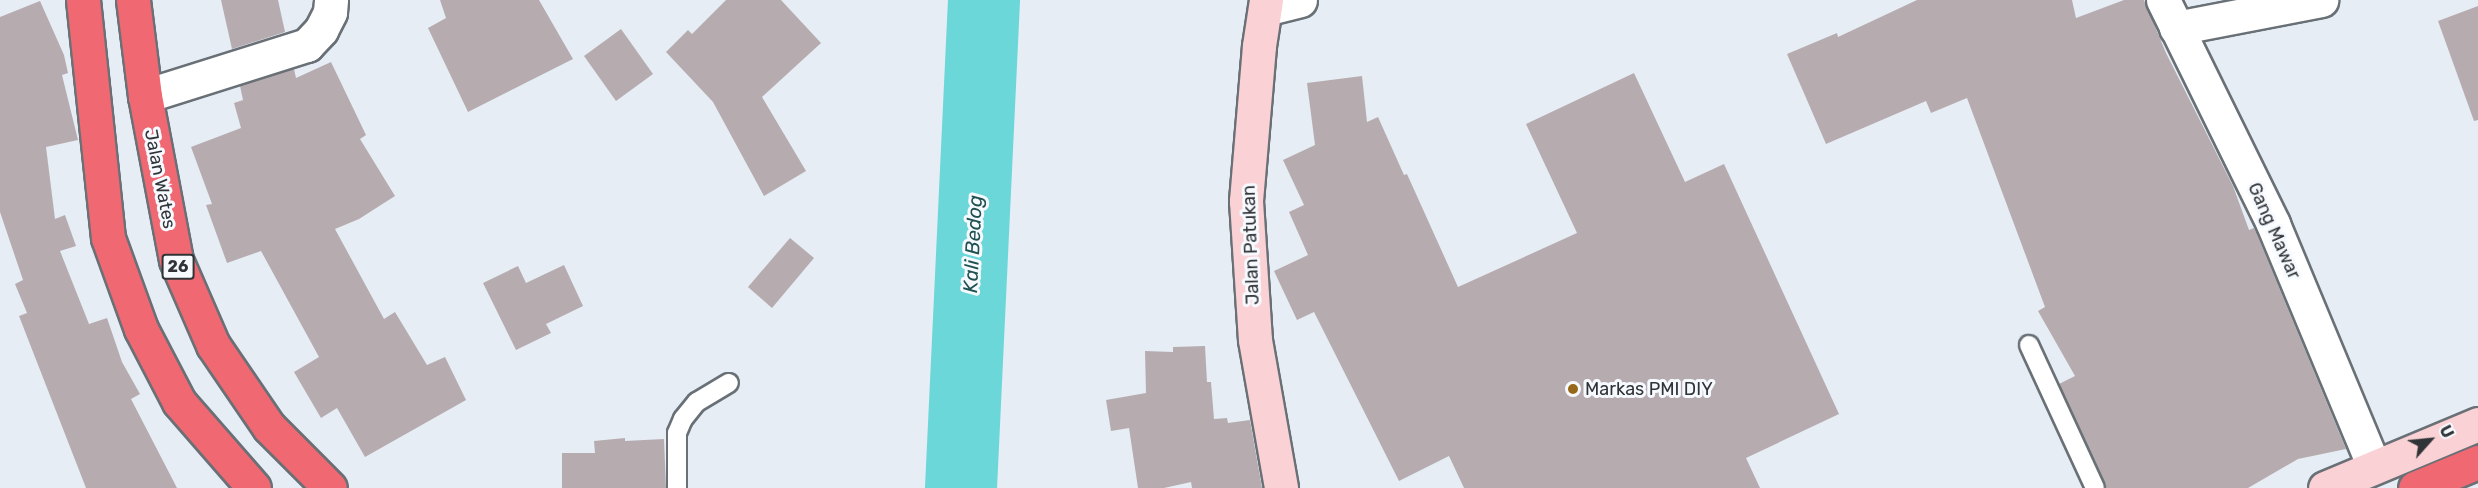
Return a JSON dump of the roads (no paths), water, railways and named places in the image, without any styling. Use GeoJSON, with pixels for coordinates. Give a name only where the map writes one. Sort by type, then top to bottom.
{"type":"FeatureCollection","features":[{"type":"Feature","properties":{"kind":"highway"},"geometry":{"type":"LineString","coordinates":[[83,0],[108,238],[141,329],[178,402],[229,473],[254,488]]}},
{"type":"Feature","properties":{"kind":"highway","name":"Jalan Wates"},"geometry":{"type":"LineString","coordinates":[[133,0],[145,96],[176,261],[213,345],[269,427],[330,488]]}},
{"type":"Feature","properties":{"kind":"highway"},"geometry":{"type":"LineString","coordinates":[[2415,488],[2478,462]]}},
{"type":"Feature","properties":{"kind":"main road","name":"Jalan Patukan"},"geometry":{"type":"LineString","coordinates":[[1265,4],[1259,46],[1246,201],[1255,340],[1281,488]]}},
{"type":"Feature","properties":{"kind":"main road"},"geometry":{"type":"LineString","coordinates":[[2325,488],[2478,424]]}},
{"type":"Feature","properties":{"kind":"street"},"geometry":{"type":"LineString","coordinates":[[145,96],[307,45],[321,30],[330,12],[330,0]]}},
{"type":"Feature","properties":{"kind":"street"},"geometry":{"type":"LineString","coordinates":[[1265,4],[1300,0]]}},
{"type":"Feature","properties":{"kind":"street"},"geometry":{"type":"LineString","coordinates":[[2170,14],[2321,0]]}},
{"type":"Feature","properties":{"kind":"street","name":"Gang Mawar"},"geometry":{"type":"LineString","coordinates":[[2170,14],[2273,224],[2374,467]]}},
{"type":"Feature","properties":{"kind":"lane"},"geometry":{"type":"LineString","coordinates":[[2029,345],[2095,488]]}},
{"type":"Feature","properties":{"kind":"lane"},"geometry":{"type":"LineString","coordinates":[[677,488],[676,433],[683,419],[697,402],[729,383]]}},
{"type":"Feature","properties":{"kind":"waterway","name":"Kali Bedog"},"geometry":{"type":"LineString","coordinates":[[961,488],[984,0]]}},
{"type":"Feature","properties":{"kind":"place","name":"Markas PMI DIY"},"geometry":{"type":"Point","coordinates":[1573,389]}}]}
